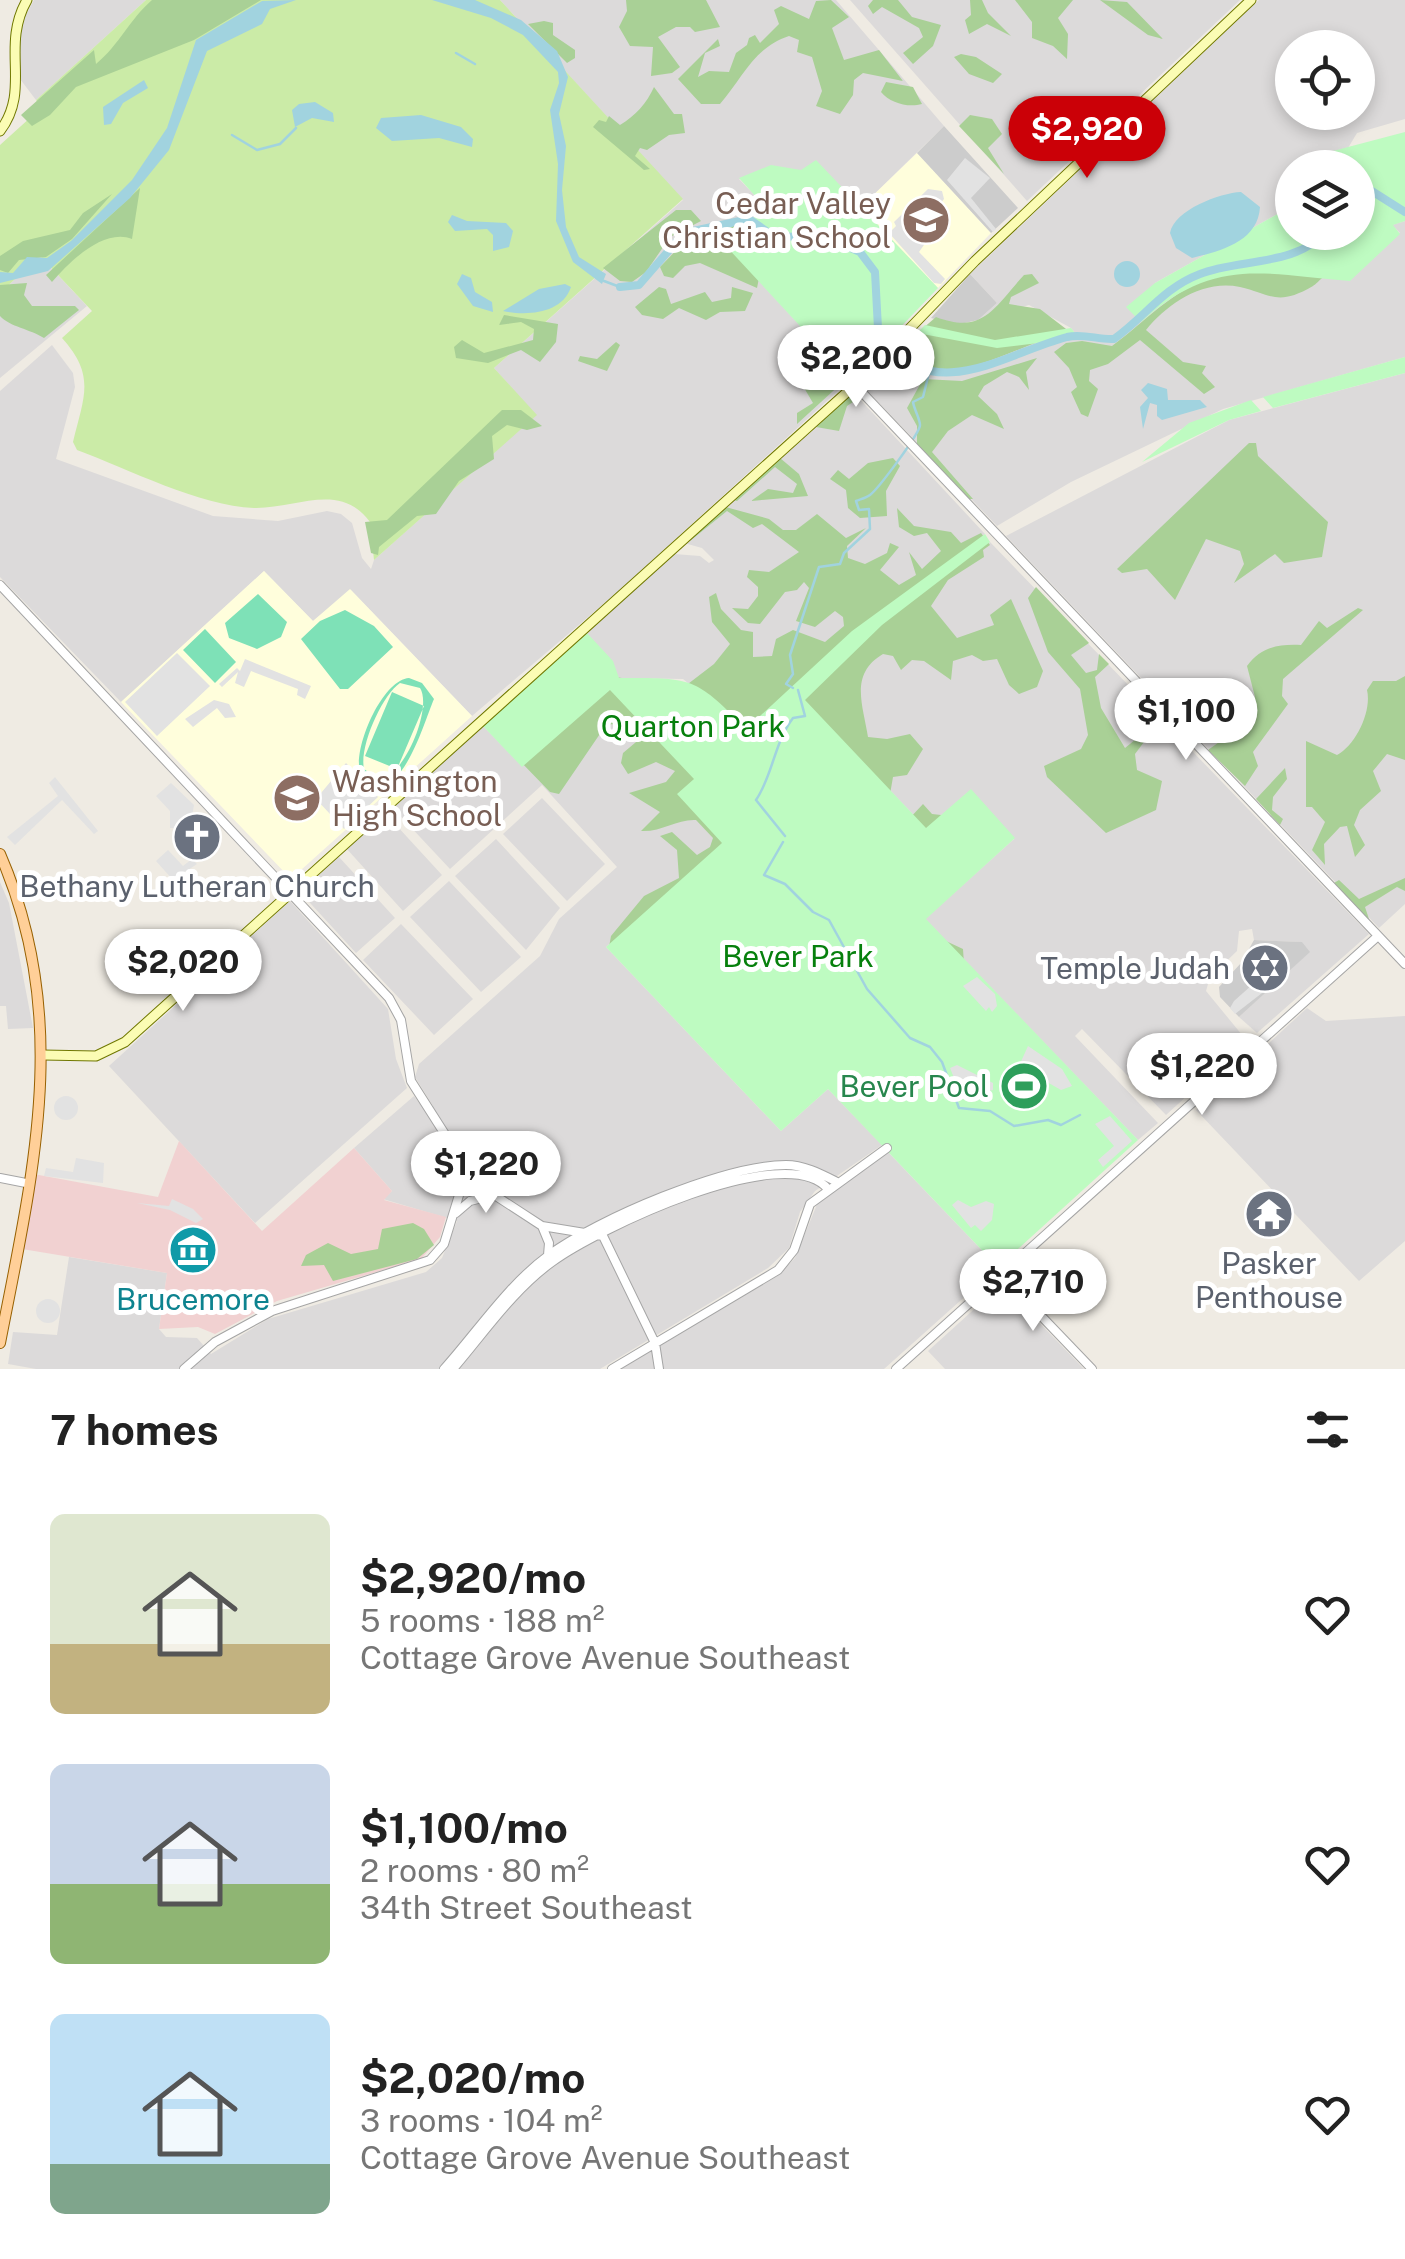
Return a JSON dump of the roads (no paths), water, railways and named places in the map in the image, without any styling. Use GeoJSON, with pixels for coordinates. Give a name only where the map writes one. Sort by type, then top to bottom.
{"type":"FeatureCollection","features":[{"type":"Feature","properties":{"kind":"main road"},"geometry":{"type":"LineString","coordinates":[[44,1055],[96,1056],[114,1050],[855,385],[985,250],[1251,0]]}},
{"type":"Feature","properties":{"kind":"main road"},"geometry":{"type":"LineString","coordinates":[[0,131],[14,101],[8,41],[25,2]]}},
{"type":"Feature","properties":{"kind":"main road"},"geometry":{"type":"LineString","coordinates":[[0,854],[20,900],[34,957],[44,1055],[0,1342]]}},
{"type":"Feature","properties":{"kind":"street"},"geometry":{"type":"LineString","coordinates":[[855,385],[1405,964]]}},
{"type":"Feature","properties":{"kind":"street"},"geometry":{"type":"LineString","coordinates":[[0,586],[290,890],[397,1009],[411,1081],[466,1169],[490,1196],[542,1226],[582,1234],[600,1233]]}},
{"type":"Feature","properties":{"kind":"street"},"geometry":{"type":"LineString","coordinates":[[896,1369],[1378,936]]}},
{"type":"Feature","properties":{"kind":"street"},"geometry":{"type":"LineString","coordinates":[[612,1369],[778,1270],[794,1250],[810,1204],[887,1148]]}},
{"type":"Feature","properties":{"kind":"street"},"geometry":{"type":"LineString","coordinates":[[444,1369],[513,1288],[582,1234],[662,1196],[774,1166],[802,1167],[837,1182]]}},
{"type":"Feature","properties":{"kind":"street"},"geometry":{"type":"LineString","coordinates":[[184,1369],[215,1342],[272,1311],[421,1266],[444,1244],[466,1169]]}},
{"type":"Feature","properties":{"kind":"street"},"geometry":{"type":"LineString","coordinates":[[453,1369],[549,1259],[600,1233],[664,1203],[777,1173],[803,1175],[828,1188]]}},
{"type":"Feature","properties":{"kind":"street"},"geometry":{"type":"LineString","coordinates":[[0,1178],[26,1183]]}},
{"type":"Feature","properties":{"kind":"street"},"geometry":{"type":"LineString","coordinates":[[453,1217],[470,1202],[490,1196]]}},
{"type":"Feature","properties":{"kind":"street"},"geometry":{"type":"LineString","coordinates":[[542,1226],[549,1243],[549,1259]]}},
{"type":"Feature","properties":{"kind":"street"},"geometry":{"type":"LineString","coordinates":[[600,1233],[655,1343],[658,1369]]}},
{"type":"Feature","properties":{"kind":"street"},"geometry":{"type":"LineString","coordinates":[[1002,1274],[1092,1369]]}},
{"type":"Feature","properties":{"kind":"water"},"geometry":{"type":"Polygon","coordinates":[[[296,0],[270,9],[262,24],[207,51],[169,150],[130,198],[48,271],[0,283],[0,272],[13,273],[27,257],[47,258],[71,241],[132,180],[167,128],[196,40],[262,1],[296,0]]]}},
{"type":"Feature","properties":{"kind":"water"},"geometry":{"type":"Polygon","coordinates":[[[432,0],[475,0],[521,20],[557,51],[568,77],[559,114],[566,146],[562,190],[566,227],[579,257],[606,274],[602,284],[573,262],[556,221],[558,164],[550,110],[559,83],[558,72],[523,35],[491,18],[432,0]]]}},
{"type":"Feature","properties":{"kind":"water"},"geometry":{"type":"Polygon","coordinates":[[[144,80],[148,88],[123,103],[111,124],[104,125],[103,107],[144,80]]]}},
{"type":"Feature","properties":{"kind":"water"},"geometry":{"type":"Polygon","coordinates":[[[315,102],[333,113],[334,122],[312,118],[295,127],[292,110],[299,104],[315,102]]]}},
{"type":"Feature","properties":{"kind":"water"},"geometry":{"type":"Polygon","coordinates":[[[421,115],[461,127],[473,139],[472,147],[439,138],[392,141],[376,128],[381,118],[421,115]]]}},
{"type":"Feature","properties":{"kind":"water"},"geometry":{"type":"Polygon","coordinates":[[[1241,192],[1260,207],[1258,219],[1245,237],[1192,258],[1176,248],[1170,233],[1180,217],[1210,199],[1241,192]]]}},
{"type":"Feature","properties":{"kind":"water"},"geometry":{"type":"Polygon","coordinates":[[[452,215],[467,221],[506,223],[513,231],[509,247],[493,251],[493,235],[487,229],[455,231],[448,222],[452,215]]]}},
{"type":"Feature","properties":{"kind":"water"},"geometry":{"type":"Polygon","coordinates":[[[1127,261],[1136,265],[1140,274],[1136,283],[1127,287],[1118,283],[1114,274],[1118,265],[1127,261]]]}},
{"type":"Feature","properties":{"kind":"water"},"geometry":{"type":"Polygon","coordinates":[[[462,274],[471,278],[475,292],[492,302],[493,312],[473,306],[457,284],[462,274]]]}},
{"type":"Feature","properties":{"kind":"water"},"geometry":{"type":"Polygon","coordinates":[[[565,284],[571,287],[552,308],[533,313],[503,311],[539,289],[565,284]]]}},
{"type":"Feature","properties":{"kind":"water"},"geometry":{"type":"Polygon","coordinates":[[[1148,383],[1167,389],[1168,400],[1200,400],[1207,407],[1162,420],[1157,416],[1157,405],[1150,403],[1143,429],[1140,407],[1148,398],[1141,390],[1148,383]]]}},
{"type":"Feature","properties":{"kind":"waterway"},"geometry":{"type":"LineString","coordinates":[[456,53],[475,64]]}},
{"type":"Feature","properties":{"kind":"waterway"},"geometry":{"type":"LineString","coordinates":[[232,135],[257,150],[280,144],[296,128]]}},
{"type":"Feature","properties":{"kind":"waterway"},"geometry":{"type":"LineString","coordinates":[[1375,193],[1405,212]]}},
{"type":"Feature","properties":{"kind":"waterway"},"geometry":{"type":"LineString","coordinates":[[620,287],[639,285],[684,233],[749,219],[775,237],[823,236],[860,252],[875,272],[879,347],[904,363],[927,371],[950,372],[995,363],[1067,337],[1114,339],[1187,280],[1215,269],[1301,250]]}},
{"type":"Feature","properties":{"kind":"waterway"},"geometry":{"type":"LineString","coordinates":[[604,281],[620,287]]}},
{"type":"Feature","properties":{"kind":"waterway"},"geometry":{"type":"LineString","coordinates":[[793,688],[786,684],[793,674],[790,655],[819,567],[840,564],[844,553],[870,529],[869,509],[859,510],[856,501],[875,490],[918,430],[920,423],[913,402],[923,397],[929,373]]}},
{"type":"Feature","properties":{"kind":"waterway"},"geometry":{"type":"LineString","coordinates":[[785,836],[756,800],[787,728],[793,718],[805,716],[798,690]]}},
{"type":"Feature","properties":{"kind":"waterway"},"geometry":{"type":"LineString","coordinates":[[783,842],[764,875],[785,884],[813,912],[829,920],[867,989],[910,1038],[930,1047],[942,1062],[959,1108],[990,1111],[1014,1126],[1048,1120],[1061,1125],[1080,1115]]}},
{"type":"Feature","properties":{"kind":"place","name":"Cedar Valley Christian School"},"geometry":{"type":"Point","coordinates":[926,220]}},
{"type":"Feature","properties":{"kind":"place","name":"Washington High School"},"geometry":{"type":"Point","coordinates":[297,798]}},
{"type":"Feature","properties":{"kind":"place","name":"Bethany Lutheran Church"},"geometry":{"type":"Point","coordinates":[197,837]}},
{"type":"Feature","properties":{"kind":"place","name":"Temple Judah"},"geometry":{"type":"Point","coordinates":[1265,968]}},
{"type":"Feature","properties":{"kind":"place","name":"Bever Pool"},"geometry":{"type":"Point","coordinates":[1024,1086]}},
{"type":"Feature","properties":{"kind":"place","name":"Pasker Penthouse"},"geometry":{"type":"Point","coordinates":[1269,1214]}},
{"type":"Feature","properties":{"kind":"place","name":"Brucemore"},"geometry":{"type":"Point","coordinates":[193,1250]}},
{"type":"Feature","properties":{"kind":"park label","name":"Quarton Park"},"geometry":{"type":"Point","coordinates":[693,726]}},
{"type":"Feature","properties":{"kind":"park label","name":"Bever Park"},"geometry":{"type":"Point","coordinates":[798,956]}}]}
